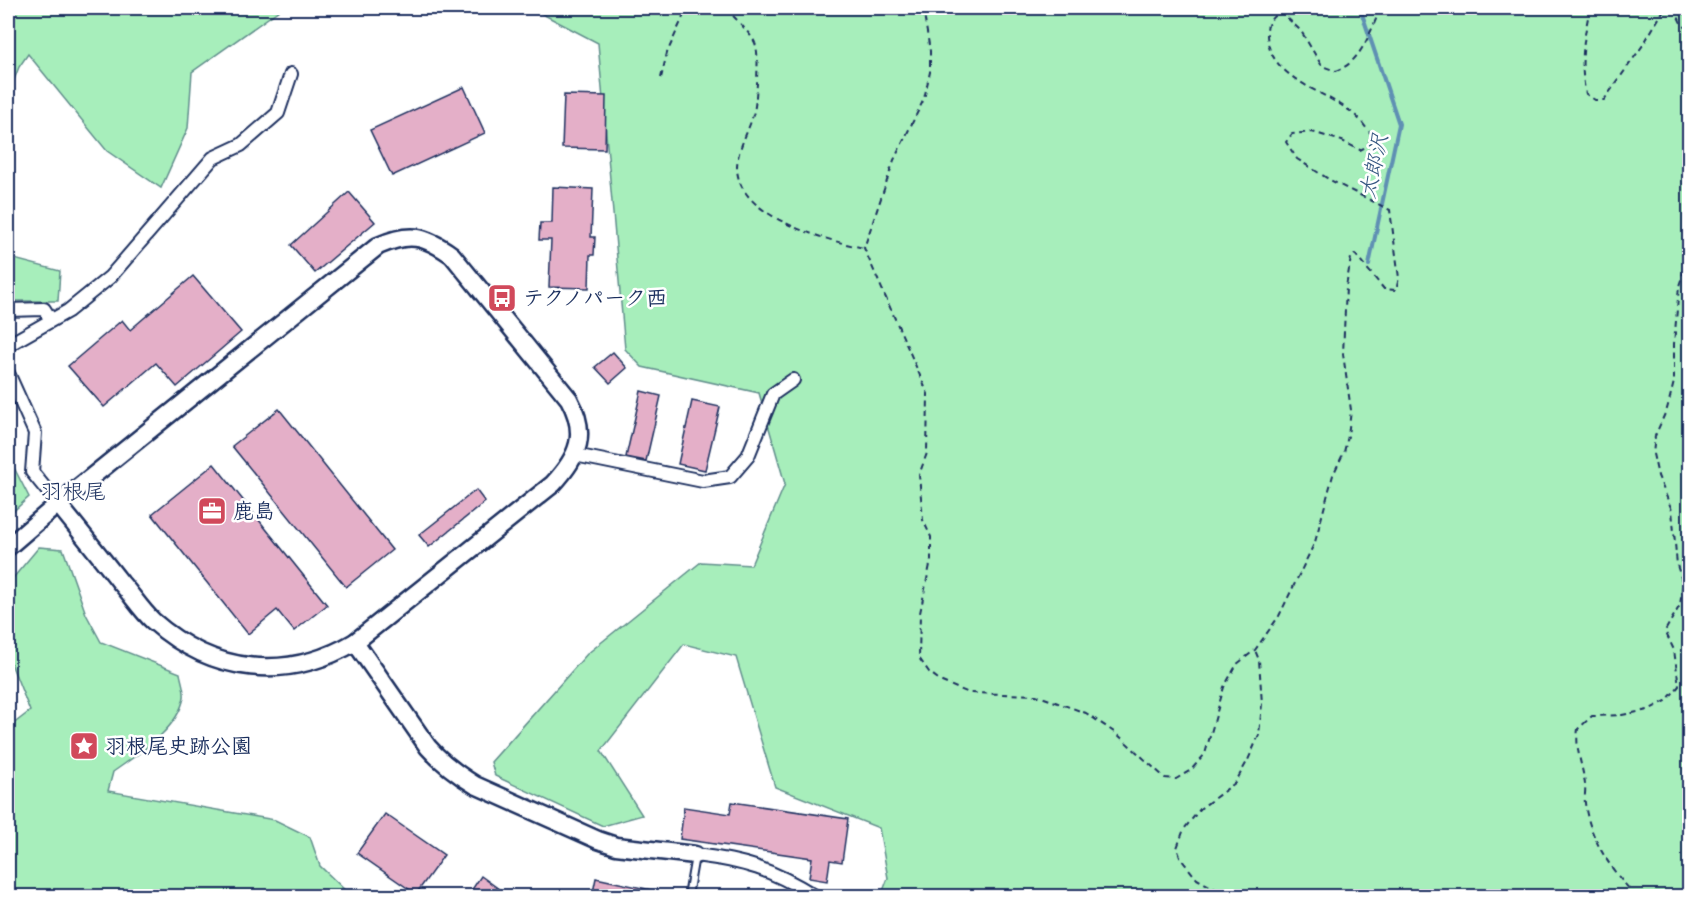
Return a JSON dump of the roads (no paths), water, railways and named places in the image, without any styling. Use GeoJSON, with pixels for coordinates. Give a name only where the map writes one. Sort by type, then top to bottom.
{"type":"FeatureCollection","features":[{"type":"Feature","properties":{"kind":"street"},"geometry":{"type":"LineString","coordinates":[[8,345],[68,311],[110,277],[213,158],[241,145],[278,113],[291,74]]}},
{"type":"Feature","properties":{"kind":"street"},"geometry":{"type":"LineString","coordinates":[[8,374],[35,433],[32,472],[58,504],[151,619],[194,651],[240,666],[289,667],[334,654],[355,642],[553,484],[566,470],[575,455],[579,441],[576,413],[569,399],[452,255],[436,243],[416,237],[396,238],[378,246],[58,504],[8,547]]}},
{"type":"Feature","properties":{"kind":"street"},"geometry":{"type":"LineString","coordinates":[[8,310],[44,309],[51,320]]}},
{"type":"Feature","properties":{"kind":"street"},"geometry":{"type":"LineString","coordinates":[[575,455],[703,481],[730,477],[748,456],[773,394],[793,380]]}},
{"type":"Feature","properties":{"kind":"street"},"geometry":{"type":"LineString","coordinates":[[355,642],[428,747],[440,761],[475,785],[616,846],[729,859],[778,875],[813,896]]}},
{"type":"Feature","properties":{"kind":"lane"},"geometry":{"type":"LineString","coordinates":[[688,897],[695,855]]}},
{"type":"Feature","properties":{"kind":"waterway","name":"太郎沢"},"geometry":{"type":"LineString","coordinates":[[1360,8],[1399,124],[1369,265]]}},
{"type":"Feature","properties":{"kind":"place","name":"テクノパーク西"},"geometry":{"type":"Point","coordinates":[502,298]}},
{"type":"Feature","properties":{"kind":"place","name":"鹿島"},"geometry":{"type":"Point","coordinates":[212,511]}},
{"type":"Feature","properties":{"kind":"place","name":"羽根尾史跡公園"},"geometry":{"type":"Point","coordinates":[84,746]}},
{"type":"Feature","properties":{"kind":"district","name":"羽根尾"},"geometry":{"type":"Point","coordinates":[73,491]}}]}
